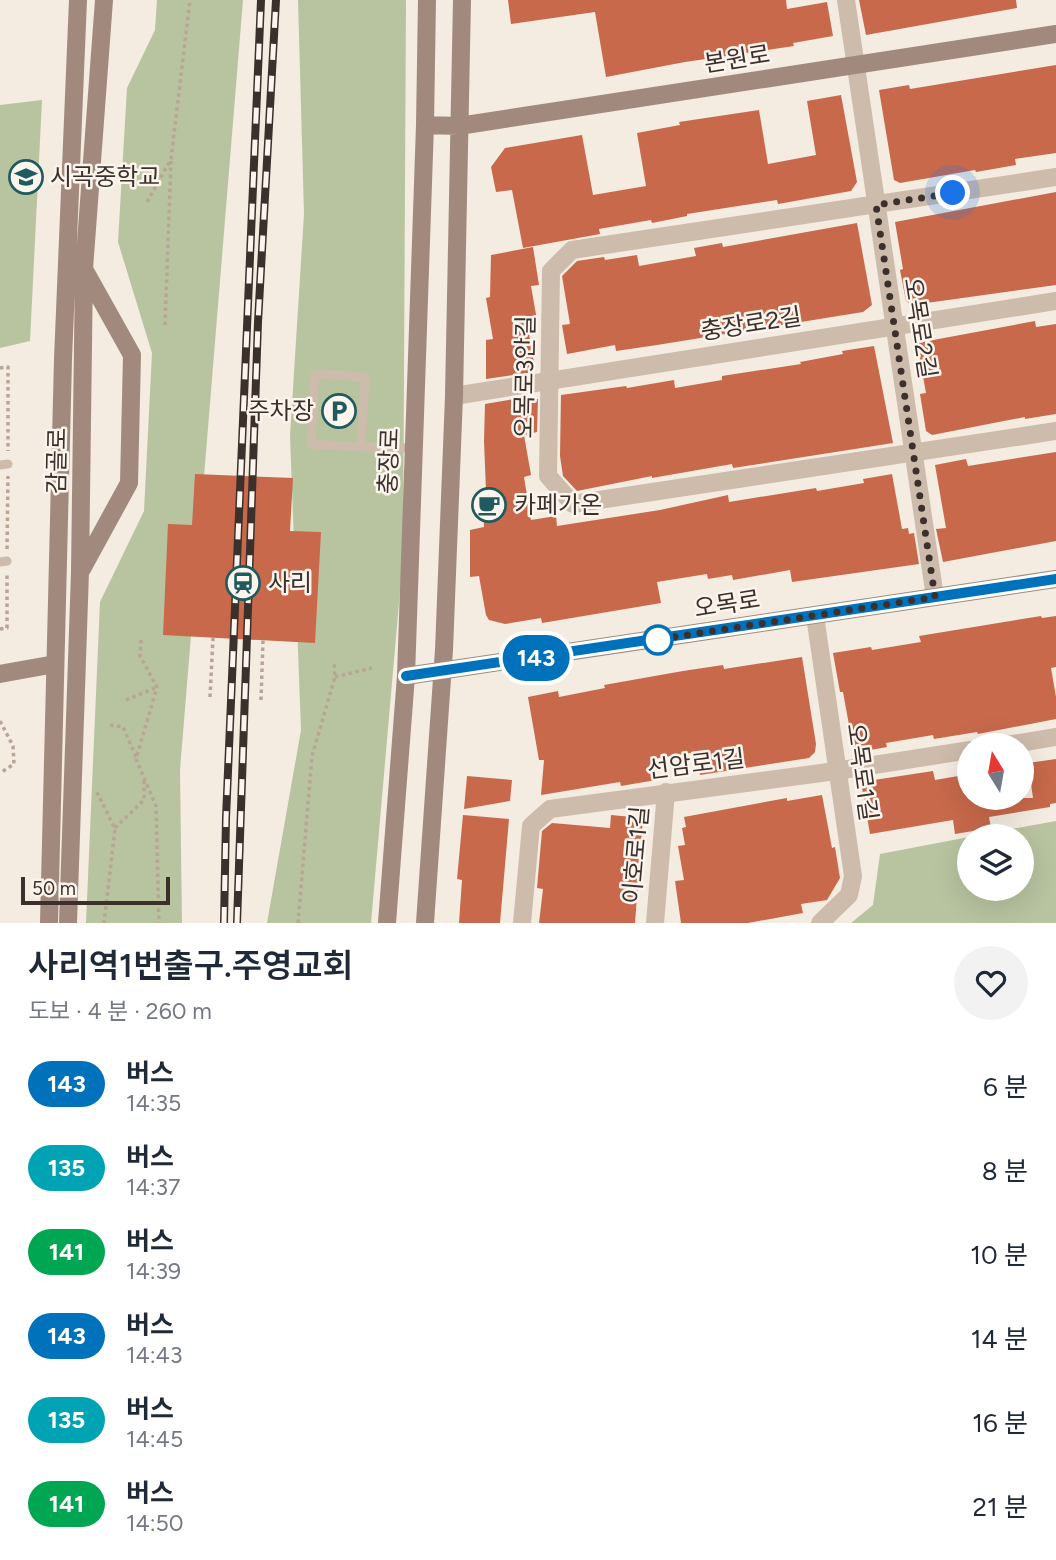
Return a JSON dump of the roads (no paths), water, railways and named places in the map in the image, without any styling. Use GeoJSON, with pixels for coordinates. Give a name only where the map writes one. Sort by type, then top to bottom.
{"type":"FeatureCollection","features":[{"type":"Feature","properties":{"kind":"street","name":"감골로"},"geometry":{"type":"LineString","coordinates":[[49,923],[64,332],[78,0]]}},
{"type":"Feature","properties":{"kind":"street","name":"감골로"},"geometry":{"type":"LineString","coordinates":[[68,923],[80,572],[84,270],[104,0]]}},
{"type":"Feature","properties":{"kind":"street","name":"충장로"},"geometry":{"type":"LineString","coordinates":[[387,923],[406,676],[427,0]]}},
{"type":"Feature","properties":{"kind":"street"},"geometry":{"type":"LineString","coordinates":[[425,923],[444,650],[454,396],[462,0]]}},
{"type":"Feature","properties":{"kind":"street","name":"오목로2길"},"geometry":{"type":"LineString","coordinates":[[846,0],[935,597]]}},
{"type":"Feature","properties":{"kind":"street","name":"본원로"},"geometry":{"type":"LineString","coordinates":[[425,125],[459,126],[1056,34]]}},
{"type":"Feature","properties":{"kind":"street","name":"오목로3안길"},"geometry":{"type":"LineString","coordinates":[[1056,177],[572,250],[551,271],[548,477],[573,504],[1056,431]]}},
{"type":"Feature","properties":{"kind":"street"},"geometry":{"type":"LineString","coordinates":[[80,572],[129,483],[132,355],[84,270]]}},
{"type":"Feature","properties":{"kind":"street","name":"충장로2길"},"geometry":{"type":"LineString","coordinates":[[454,396],[1056,301]]}},
{"type":"Feature","properties":{"kind":"street","name":"오목로"},"geometry":{"type":"LineString","coordinates":[[406,676],[441,673],[1056,579]]}},
{"type":"Feature","properties":{"kind":"street","name":"오목로1길"},"geometry":{"type":"LineString","coordinates":[[815,616],[853,876],[849,895],[820,923]]}},
{"type":"Feature","properties":{"kind":"street"},"geometry":{"type":"LineString","coordinates":[[0,674],[55,664]]}},
{"type":"Feature","properties":{"kind":"street"},"geometry":{"type":"LineString","coordinates":[[1034,741],[1056,737]]}},
{"type":"Feature","properties":{"kind":"street","name":"선암로1길"},"geometry":{"type":"LineString","coordinates":[[522,923],[531,826],[550,809],[957,752]]}},
{"type":"Feature","properties":{"kind":"street","name":"이호로1길"},"geometry":{"type":"LineString","coordinates":[[655,923],[666,792]]}},
{"type":"Feature","properties":{"kind":"lane"},"geometry":{"type":"LineString","coordinates":[[361,447],[366,377],[315,374],[311,444],[361,447],[413,447]]}},
{"type":"Feature","properties":{"kind":"railway"},"geometry":{"type":"LineString","coordinates":[[224,923],[226,818],[261,0]]}},
{"type":"Feature","properties":{"kind":"railway"},"geometry":{"type":"LineString","coordinates":[[237,923],[258,322],[276,0]]}},
{"type":"Feature","properties":{"kind":"place","name":"시곡중학교"},"geometry":{"type":"Point","coordinates":[26,177]}},
{"type":"Feature","properties":{"kind":"place","name":"주차장"},"geometry":{"type":"Point","coordinates":[339,411]}},
{"type":"Feature","properties":{"kind":"place","name":"카페가온"},"geometry":{"type":"Point","coordinates":[489,505]}},
{"type":"Feature","properties":{"kind":"place","name":"사리"},"geometry":{"type":"Point","coordinates":[243,583]}}]}
